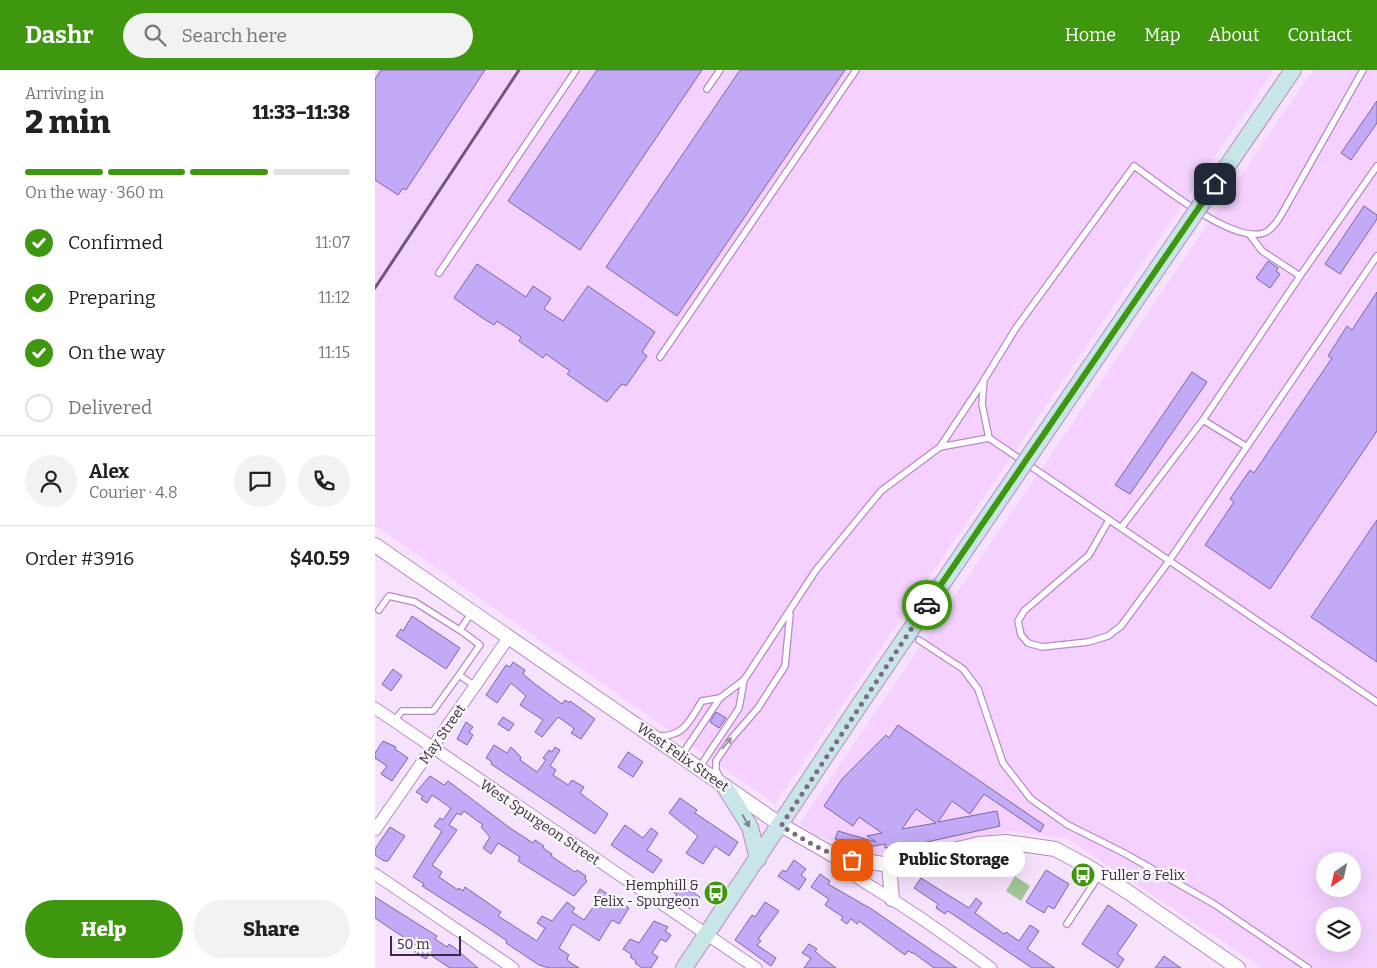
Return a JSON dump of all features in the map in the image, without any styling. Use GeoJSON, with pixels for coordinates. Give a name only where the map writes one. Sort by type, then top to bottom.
{"type":"FeatureCollection","features":[{"type":"Feature","properties":{"kind":"main road"},"geometry":{"type":"LineString","coordinates":[[684,968],[781,826],[858,707],[1293,70]]}},
{"type":"Feature","properties":{"kind":"main road"},"geometry":{"type":"LineString","coordinates":[[725,786],[750,827],[758,859]]}},
{"type":"Feature","properties":{"kind":"street","name":"West Felix Street"},"geometry":{"type":"LineString","coordinates":[[375,545],[781,826],[835,856],[846,869],[862,882],[892,899],[991,968]]}},
{"type":"Feature","properties":{"kind":"street","name":"May Street"},"geometry":{"type":"LineString","coordinates":[[375,830],[509,637]]}},
{"type":"Feature","properties":{"kind":"street","name":"West Spurgeon Street"},"geometry":{"type":"LineString","coordinates":[[375,708],[756,968]]}},
{"type":"Feature","properties":{"kind":"street"},"geometry":{"type":"LineString","coordinates":[[835,856],[889,865],[979,844],[1006,842],[1055,849],[1100,874],[1238,968]]}},
{"type":"Feature","properties":{"kind":"street"},"geometry":{"type":"LineString","coordinates":[[889,865],[892,899]]}},
{"type":"Feature","properties":{"kind":"street"},"geometry":{"type":"LineString","coordinates":[[375,874],[513,968]]}},
{"type":"Feature","properties":{"kind":"lane"},"geometry":{"type":"LineString","coordinates":[[439,274],[576,70]]}},
{"type":"Feature","properties":{"kind":"lane"},"geometry":{"type":"LineString","coordinates":[[707,89],[720,70]]}},
{"type":"Feature","properties":{"kind":"lane"},"geometry":{"type":"LineString","coordinates":[[660,357],[856,70]]}},
{"type":"Feature","properties":{"kind":"lane"},"geometry":{"type":"LineString","coordinates":[[1250,235],[1265,232],[1281,218],[1363,70]]}},
{"type":"Feature","properties":{"kind":"lane"},"geometry":{"type":"LineString","coordinates":[[681,756],[720,698],[744,680],[790,613],[816,570],[881,491],[940,447],[1016,328],[1134,166],[1202,214],[1250,235],[1262,251],[1300,276]]}},
{"type":"Feature","properties":{"kind":"lane"},"geometry":{"type":"LineString","coordinates":[[1121,528],[1203,420],[1377,166]]}},
{"type":"Feature","properties":{"kind":"lane"},"geometry":{"type":"LineString","coordinates":[[1109,520],[1089,555],[1024,611],[1018,621],[1021,635],[1028,643],[1042,648],[1089,642],[1108,636],[1121,626],[1169,561],[1377,256]]}},
{"type":"Feature","properties":{"kind":"lane"},"geometry":{"type":"LineString","coordinates":[[984,380],[982,404],[989,438],[1377,702]]}},
{"type":"Feature","properties":{"kind":"lane"},"geometry":{"type":"LineString","coordinates":[[1203,420],[1247,447]]}},
{"type":"Feature","properties":{"kind":"lane"},"geometry":{"type":"LineString","coordinates":[[940,447],[989,438]]}},
{"type":"Feature","properties":{"kind":"lane"},"geometry":{"type":"LineString","coordinates":[[379,610],[389,596],[415,602],[480,644],[433,711],[402,711],[394,721]]}},
{"type":"Feature","properties":{"kind":"lane"},"geometry":{"type":"LineString","coordinates":[[461,631],[472,612]]}},
{"type":"Feature","properties":{"kind":"lane"},"geometry":{"type":"LineString","coordinates":[[725,786],[716,770],[716,761],[731,739],[758,708],[785,666],[790,613]]}},
{"type":"Feature","properties":{"kind":"lane"},"geometry":{"type":"LineString","coordinates":[[919,640],[963,669],[978,690],[1003,763],[1031,799],[1068,826],[1124,853],[1214,904],[1308,968]]}},
{"type":"Feature","properties":{"kind":"lane"},"geometry":{"type":"LineString","coordinates":[[459,675],[475,686]]}},
{"type":"Feature","properties":{"kind":"lane"},"geometry":{"type":"LineString","coordinates":[[699,768],[739,708],[744,680]]}},
{"type":"Feature","properties":{"kind":"lane"},"geometry":{"type":"LineString","coordinates":[[652,736],[671,736],[677,734],[683,729],[701,701],[720,698]]}},
{"type":"Feature","properties":{"kind":"lane"},"geometry":{"type":"LineString","coordinates":[[1067,924],[1100,874]]}},
{"type":"Feature","properties":{"kind":"shaded area"},"geometry":{"type":"Polygon","coordinates":[[[375,70],[1274,70],[775,804],[375,525],[375,70]]]}},
{"type":"Feature","properties":{"kind":"shaded area"},"geometry":{"type":"Polygon","coordinates":[[[1313,70],[1377,70],[1377,968],[1263,968],[1066,838],[1008,831],[920,849],[878,854],[816,836],[800,823],[1313,70]]]}},
{"type":"Feature","properties":{"kind":"green space"},"geometry":{"type":"Polygon","coordinates":[[[1015,876],[1030,886],[1021,901],[1006,891],[1015,876]]]}},
{"type":"Feature","properties":{"kind":"building"},"geometry":{"type":"Polygon","coordinates":[[[381,70],[485,70],[406,190],[403,188],[398,195],[375,180],[375,79],[381,70]]]}},
{"type":"Feature","properties":{"kind":"building"},"geometry":{"type":"Polygon","coordinates":[[[597,70],[702,70],[580,250],[508,201],[597,70]]]}},
{"type":"Feature","properties":{"kind":"building"},"geometry":{"type":"Polygon","coordinates":[[[740,70],[845,70],[677,316],[606,267],[740,70]]]}},
{"type":"Feature","properties":{"kind":"building"},"geometry":{"type":"Polygon","coordinates":[[[1377,101],[1377,123],[1351,160],[1341,153],[1377,101]]]}},
{"type":"Feature","properties":{"kind":"building"},"geometry":{"type":"Polygon","coordinates":[[[1364,206],[1377,215],[1377,219],[1340,274],[1325,264],[1364,206]]]}},
{"type":"Feature","properties":{"kind":"building"},"geometry":{"type":"Polygon","coordinates":[[[1268,261],[1278,268],[1276,271],[1280,274],[1270,288],[1256,278],[1268,261]]]}},
{"type":"Feature","properties":{"kind":"building"},"geometry":{"type":"Polygon","coordinates":[[[477,264],[526,297],[533,286],[551,298],[544,309],[563,321],[588,286],[655,332],[642,352],[647,356],[626,386],[623,384],[620,386],[607,402],[567,374],[570,371],[546,354],[543,358],[519,341],[521,337],[497,321],[494,325],[454,298],[477,264]]]}},
{"type":"Feature","properties":{"kind":"building"},"geometry":{"type":"Polygon","coordinates":[[[1377,292],[1377,431],[1270,589],[1205,545],[1234,502],[1230,499],[1250,470],[1254,473],[1332,358],[1328,356],[1347,326],[1352,330],[1377,292]]]}},
{"type":"Feature","properties":{"kind":"building"},"geometry":{"type":"Polygon","coordinates":[[[1192,372],[1207,382],[1130,494],[1115,485],[1192,372]]]}},
{"type":"Feature","properties":{"kind":"building"},"geometry":{"type":"Polygon","coordinates":[[[1377,520],[1377,662],[1311,617],[1377,520]]]}},
{"type":"Feature","properties":{"kind":"building"},"geometry":{"type":"Polygon","coordinates":[[[412,616],[460,648],[446,669],[396,636],[401,629],[403,631],[412,616]]]}},
{"type":"Feature","properties":{"kind":"building"},"geometry":{"type":"Polygon","coordinates":[[[513,662],[525,670],[523,674],[562,704],[565,700],[569,703],[570,701],[595,719],[581,739],[571,733],[574,729],[558,717],[542,737],[535,732],[543,720],[520,705],[526,696],[511,683],[497,703],[486,695],[506,665],[510,667],[513,662]]]}},
{"type":"Feature","properties":{"kind":"building"},"geometry":{"type":"Polygon","coordinates":[[[393,669],[402,676],[391,691],[382,684],[393,669]]]}},
{"type":"Feature","properties":{"kind":"building"},"geometry":{"type":"Polygon","coordinates":[[[716,712],[726,718],[719,728],[710,722],[716,712]]]}},
{"type":"Feature","properties":{"kind":"building"},"geometry":{"type":"Polygon","coordinates":[[[503,717],[514,724],[509,731],[498,724],[503,717]]]}},
{"type":"Feature","properties":{"kind":"building"},"geometry":{"type":"Polygon","coordinates":[[[466,722],[473,727],[469,732],[473,735],[467,745],[457,739],[466,722]]]}},
{"type":"Feature","properties":{"kind":"building"},"geometry":{"type":"Polygon","coordinates":[[[898,725],[1044,825],[1040,832],[984,794],[970,814],[952,801],[938,822],[997,811],[1000,826],[899,848],[899,846],[885,848],[885,844],[864,848],[835,839],[838,831],[876,842],[867,836],[882,833],[859,817],[853,826],[824,806],[842,779],[886,735],[889,738],[898,725]],[[916,809],[902,829],[936,823],[916,809]]]}},
{"type":"Feature","properties":{"kind":"building"},"geometry":{"type":"Polygon","coordinates":[[[383,741],[396,747],[395,749],[408,758],[392,781],[381,774],[387,766],[375,758],[375,753],[383,741]]]}},
{"type":"Feature","properties":{"kind":"building"},"geometry":{"type":"Polygon","coordinates":[[[494,745],[507,753],[511,747],[521,757],[520,760],[537,772],[546,760],[543,758],[549,750],[552,752],[555,747],[560,750],[550,766],[556,770],[553,775],[568,785],[572,780],[584,787],[580,793],[608,814],[595,834],[491,764],[492,762],[486,758],[494,745]]]}},
{"type":"Feature","properties":{"kind":"building"},"geometry":{"type":"Polygon","coordinates":[[[628,752],[643,762],[633,777],[618,767],[628,752]]]}},
{"type":"Feature","properties":{"kind":"building"},"geometry":{"type":"Polygon","coordinates":[[[430,776],[444,785],[448,781],[510,828],[533,843],[535,840],[552,854],[551,856],[575,872],[577,870],[586,876],[585,879],[587,881],[574,896],[518,861],[520,857],[498,843],[491,854],[483,848],[490,837],[481,827],[483,825],[464,811],[461,815],[457,813],[449,825],[457,830],[432,865],[442,872],[439,877],[458,890],[459,888],[463,891],[465,887],[501,912],[498,916],[537,941],[545,928],[537,923],[542,916],[552,921],[567,902],[575,908],[572,912],[584,920],[596,903],[593,901],[600,889],[629,908],[619,924],[612,920],[599,941],[573,924],[559,948],[569,955],[568,961],[579,968],[549,968],[539,965],[506,943],[507,941],[488,928],[422,886],[424,884],[413,877],[442,831],[434,826],[440,818],[443,820],[451,808],[432,795],[427,803],[421,799],[423,796],[416,792],[430,776]]]}},
{"type":"Feature","properties":{"kind":"building"},"geometry":{"type":"Polygon","coordinates":[[[680,798],[697,810],[695,813],[738,842],[729,856],[715,846],[703,864],[686,853],[698,836],[669,813],[680,798]]]}},
{"type":"Feature","properties":{"kind":"building"},"geometry":{"type":"Polygon","coordinates":[[[625,825],[643,838],[651,828],[658,833],[647,850],[662,860],[653,873],[611,845],[625,825]]]}},
{"type":"Feature","properties":{"kind":"building"},"geometry":{"type":"Polygon","coordinates":[[[390,827],[405,836],[388,861],[384,861],[375,855],[375,849],[390,827]]]}},
{"type":"Feature","properties":{"kind":"building"},"geometry":{"type":"Polygon","coordinates":[[[794,860],[806,869],[801,875],[806,879],[799,890],[778,876],[783,870],[786,872],[794,860]]]}},
{"type":"Feature","properties":{"kind":"building"},"geometry":{"type":"Polygon","coordinates":[[[1046,870],[1069,884],[1054,909],[1048,906],[1044,913],[1026,902],[1046,870]]]}},
{"type":"Feature","properties":{"kind":"building"},"geometry":{"type":"Polygon","coordinates":[[[820,874],[830,881],[828,884],[873,910],[957,968],[934,968],[915,954],[908,951],[905,955],[859,921],[857,924],[851,919],[847,924],[841,920],[843,917],[825,905],[829,899],[811,887],[820,874]]]}},
{"type":"Feature","properties":{"kind":"building"},"geometry":{"type":"Polygon","coordinates":[[[921,878],[969,908],[976,898],[982,903],[975,913],[1004,934],[1006,932],[1019,941],[1030,925],[1039,931],[1027,949],[1055,968],[1032,968],[948,911],[945,914],[936,908],[938,904],[914,888],[921,878]]]}},
{"type":"Feature","properties":{"kind":"building"},"geometry":{"type":"Polygon","coordinates":[[[680,883],[700,897],[690,909],[674,898],[677,894],[674,893],[680,883]]]}},
{"type":"Feature","properties":{"kind":"building"},"geometry":{"type":"Polygon","coordinates":[[[375,897],[437,936],[435,939],[447,947],[449,944],[455,948],[478,968],[450,968],[429,954],[426,959],[415,952],[418,947],[375,918],[375,897]]]}},
{"type":"Feature","properties":{"kind":"building"},"geometry":{"type":"Polygon","coordinates":[[[765,902],[779,911],[758,939],[761,941],[757,945],[776,958],[771,966],[735,940],[752,915],[755,917],[765,902]]]}},
{"type":"Feature","properties":{"kind":"building"},"geometry":{"type":"Polygon","coordinates":[[[1108,905],[1137,925],[1117,954],[1124,959],[1118,968],[1082,944],[1108,905]]]}},
{"type":"Feature","properties":{"kind":"building"},"geometry":{"type":"Polygon","coordinates":[[[654,921],[668,927],[665,931],[671,935],[666,942],[661,939],[652,953],[658,957],[651,968],[642,968],[630,957],[632,955],[623,949],[630,939],[639,943],[654,921]]]}},
{"type":"Feature","properties":{"kind":"building"},"geometry":{"type":"Polygon","coordinates":[[[809,944],[817,949],[815,951],[836,968],[804,968],[811,958],[802,953],[809,944]]]}},
{"type":"Feature","properties":{"kind":"building"},"geometry":{"type":"Polygon","coordinates":[[[1164,956],[1181,968],[1155,968],[1164,956]]]}},
{"type":"Feature","properties":{"kind":"railway"},"geometry":{"type":"LineString","coordinates":[[375,288],[519,70]]}},
{"type":"Feature","properties":{"kind":"way so far"},"geometry":{"type":"LineString","coordinates":[[852,860],[835,856],[820,849],[781,826],[927,605]]}},
{"type":"Feature","properties":{"kind":"place","name":"Public Storage"},"geometry":{"type":"Point","coordinates":[852,860]}},
{"type":"Feature","properties":{"kind":"place","name":"Fuller & Felix"},"geometry":{"type":"Point","coordinates":[1083,875]}},
{"type":"Feature","properties":{"kind":"place","name":"Hemphill & Felix - Spurgeon"},"geometry":{"type":"Point","coordinates":[716,893]}},
{"type":"Feature","properties":{"kind":"route"},"geometry":{"type":"LineString","coordinates":[[927,605],[1215,184]]}}]}
